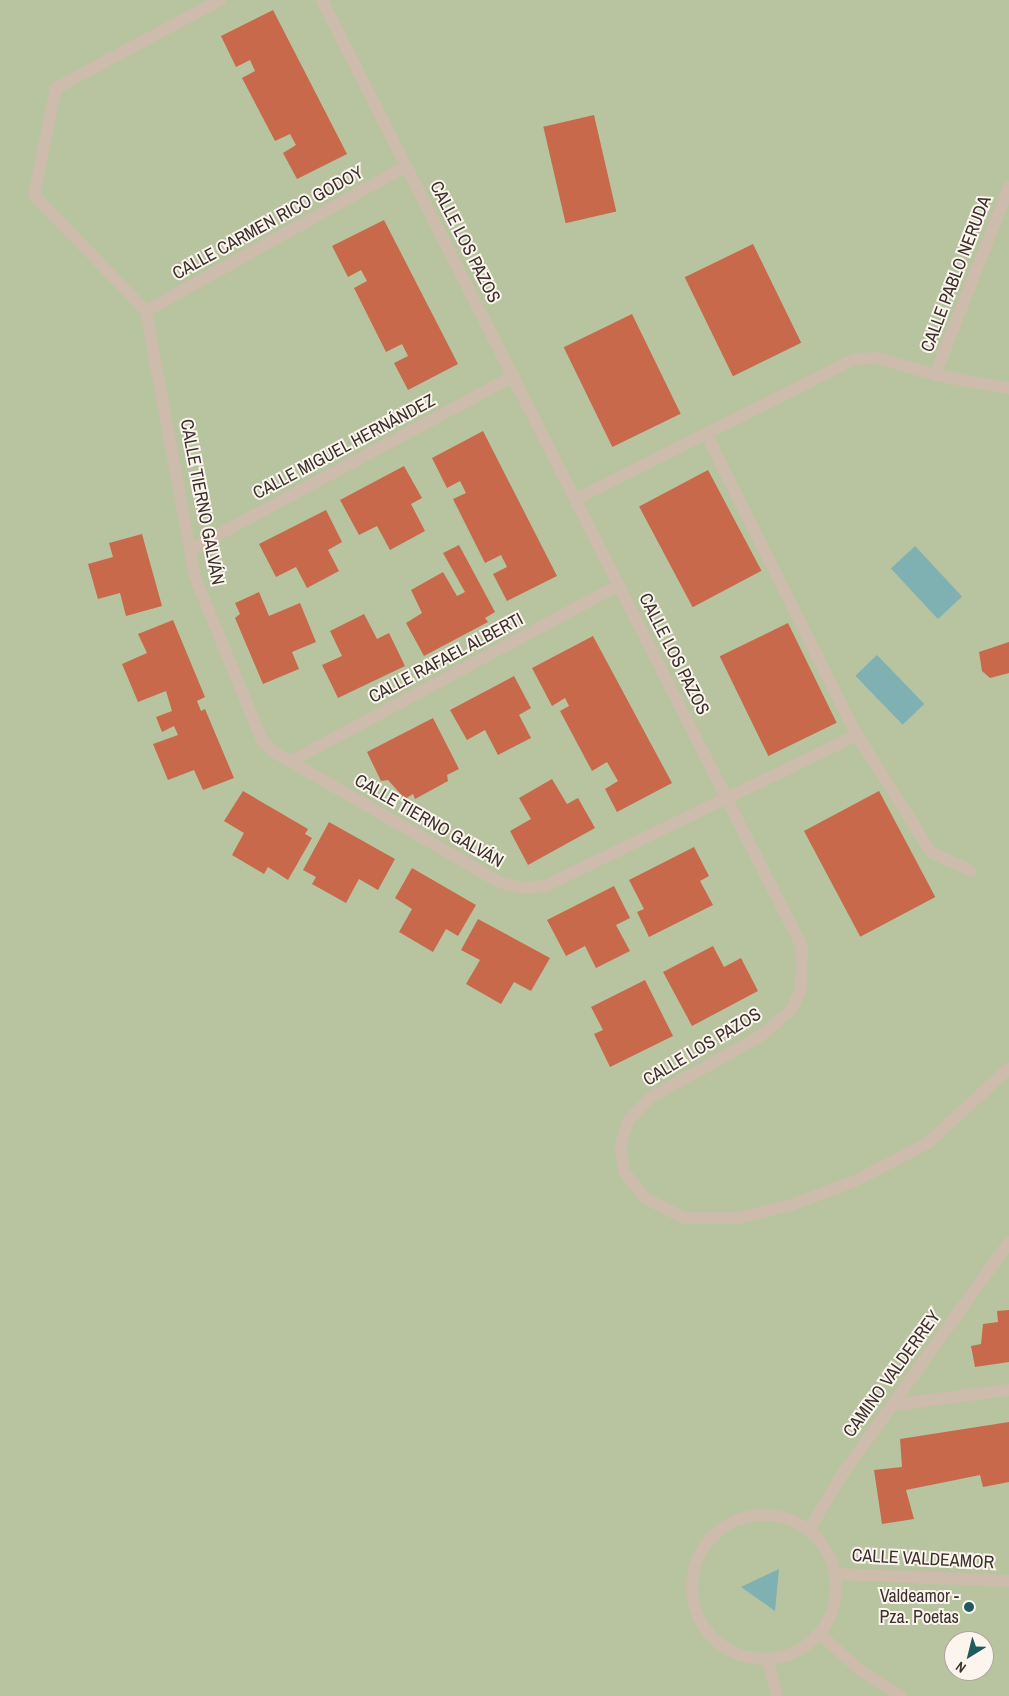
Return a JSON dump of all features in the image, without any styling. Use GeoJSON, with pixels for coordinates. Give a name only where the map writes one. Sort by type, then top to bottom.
{"type":"FeatureCollection","features":[{"type":"Feature","properties":{"kind":"street"},"geometry":{"type":"LineString","coordinates":[[146,311],[34,195],[56,88],[220,0]]}},
{"type":"Feature","properties":{"kind":"street","name":"CALLE LOS PAZOS"},"geometry":{"type":"LineString","coordinates":[[322,0],[802,947],[801,989],[790,1010],[759,1036],[651,1097],[629,1120],[620,1146],[625,1173],[645,1198],[684,1218],[739,1218],[791,1205],[855,1182],[928,1143],[1009,1068]]}},
{"type":"Feature","properties":{"kind":"street","name":"CALLE CARMEN RICO GODOY"},"geometry":{"type":"LineString","coordinates":[[146,311],[406,166]]}},
{"type":"Feature","properties":{"kind":"street","name":"CALLE PABLO NERUDA"},"geometry":{"type":"LineString","coordinates":[[935,375],[1009,187]]}},
{"type":"Feature","properties":{"kind":"street","name":"CALLE TIERNO GALVÁN"},"geometry":{"type":"LineString","coordinates":[[146,311],[195,578],[248,715],[262,740],[290,762],[497,881],[522,888],[545,886],[857,735]]}},
{"type":"Feature","properties":{"kind":"street"},"geometry":{"type":"LineString","coordinates":[[576,499],[854,359],[877,358],[935,375],[1009,388]]}},
{"type":"Feature","properties":{"kind":"street","name":"CALLE MIGUEL HERNÁNDEZ"},"geometry":{"type":"LineString","coordinates":[[191,549],[513,376]]}},
{"type":"Feature","properties":{"kind":"street"},"geometry":{"type":"LineString","coordinates":[[706,434],[857,735],[931,852],[971,871]]}},
{"type":"Feature","properties":{"kind":"street","name":"CALLE RAFAEL ALBERTI"},"geometry":{"type":"LineString","coordinates":[[290,762],[619,585]]}},
{"type":"Feature","properties":{"kind":"street","name":"CAMINO VALDERREY"},"geometry":{"type":"LineString","coordinates":[[809,1530],[892,1405],[1009,1242]]}},
{"type":"Feature","properties":{"kind":"street"},"geometry":{"type":"LineString","coordinates":[[892,1405],[1009,1390]]}},
{"type":"Feature","properties":{"kind":"street"},"geometry":{"type":"LineString","coordinates":[[767,1516],[785,1518],[809,1530],[821,1542],[836,1574],[833,1609],[820,1634],[796,1653],[768,1660],[736,1655],[710,1636],[695,1613],[691,1587],[696,1560],[710,1538],[732,1522],[767,1516]]}},
{"type":"Feature","properties":{"kind":"street","name":"CALLE VALDEAMOR"},"geometry":{"type":"LineString","coordinates":[[836,1574],[1009,1581]]}},
{"type":"Feature","properties":{"kind":"street"},"geometry":{"type":"LineString","coordinates":[[820,1634],[861,1671],[901,1696]]}},
{"type":"Feature","properties":{"kind":"street"},"geometry":{"type":"LineString","coordinates":[[768,1660],[777,1696]]}},
{"type":"Feature","properties":{"kind":"green space"},"geometry":{"type":"Polygon","coordinates":[[[0,0],[1009,0],[1009,1696],[0,1696],[0,0]]]}},
{"type":"Feature","properties":{"kind":"water"},"geometry":{"type":"Polygon","coordinates":[[[915,546],[962,596],[938,619],[891,569],[915,546]]]}},
{"type":"Feature","properties":{"kind":"water"},"geometry":{"type":"Polygon","coordinates":[[[877,655],[924,704],[903,725],[855,676],[877,655]]]}},
{"type":"Feature","properties":{"kind":"water"},"geometry":{"type":"Polygon","coordinates":[[[779,1569],[775,1611],[741,1587],[779,1569]]]}},
{"type":"Feature","properties":{"kind":"building"},"geometry":{"type":"Polygon","coordinates":[[[273,10],[347,154],[297,179],[283,153],[296,145],[290,134],[275,141],[242,78],[255,71],[250,60],[236,67],[221,36],[273,10]]]}},
{"type":"Feature","properties":{"kind":"building"},"geometry":{"type":"Polygon","coordinates":[[[594,115],[616,211],[566,223],[543,127],[594,115]]]}},
{"type":"Feature","properties":{"kind":"building"},"geometry":{"type":"Polygon","coordinates":[[[384,220],[458,364],[408,390],[394,363],[408,356],[402,344],[386,352],[354,288],[367,281],[361,270],[348,277],[332,246],[384,220]]]}},
{"type":"Feature","properties":{"kind":"building"},"geometry":{"type":"Polygon","coordinates":[[[753,244],[801,343],[733,376],[685,277],[753,244]]]}},
{"type":"Feature","properties":{"kind":"building"},"geometry":{"type":"Polygon","coordinates":[[[632,314],[681,414],[612,447],[564,347],[632,314]]]}},
{"type":"Feature","properties":{"kind":"building"},"geometry":{"type":"Polygon","coordinates":[[[483,431],[557,576],[507,601],[493,574],[507,567],[501,555],[485,563],[453,499],[466,493],[460,481],[447,488],[432,458],[483,431]]]}},
{"type":"Feature","properties":{"kind":"building"},"geometry":{"type":"Polygon","coordinates":[[[404,466],[422,498],[411,504],[425,531],[390,550],[377,526],[359,535],[340,500],[404,466]]]}},
{"type":"Feature","properties":{"kind":"building"},"geometry":{"type":"Polygon","coordinates":[[[708,470],[762,571],[693,607],[639,507],[708,470]]]}},
{"type":"Feature","properties":{"kind":"building"},"geometry":{"type":"Polygon","coordinates":[[[326,510],[342,542],[328,550],[339,571],[307,588],[296,567],[276,577],[259,544],[326,510]]]}},
{"type":"Feature","properties":{"kind":"building"},"geometry":{"type":"Polygon","coordinates":[[[142,534],[162,606],[126,616],[120,593],[98,599],[88,564],[113,557],[109,543],[142,534]]]}},
{"type":"Feature","properties":{"kind":"building"},"geometry":{"type":"Polygon","coordinates":[[[459,545],[495,612],[485,618],[488,622],[424,656],[406,623],[422,613],[411,590],[443,572],[457,596],[465,592],[443,553],[459,545]]]}},
{"type":"Feature","properties":{"kind":"building"},"geometry":{"type":"Polygon","coordinates":[[[259,592],[269,616],[300,603],[316,642],[292,652],[299,669],[263,684],[235,618],[240,614],[235,603],[259,592]]]}},
{"type":"Feature","properties":{"kind":"building"},"geometry":{"type":"Polygon","coordinates":[[[364,614],[377,639],[389,633],[405,666],[338,698],[322,665],[342,656],[330,631],[364,614]]]}},
{"type":"Feature","properties":{"kind":"building"},"geometry":{"type":"Polygon","coordinates":[[[173,620],[205,697],[197,701],[201,711],[205,709],[234,778],[203,790],[194,770],[168,780],[153,744],[178,735],[174,726],[162,732],[156,717],[172,711],[166,691],[138,702],[122,664],[147,653],[138,634],[173,620]]]}},
{"type":"Feature","properties":{"kind":"building"},"geometry":{"type":"Polygon","coordinates":[[[788,623],[837,723],[768,756],[720,656],[788,623]]]}},
{"type":"Feature","properties":{"kind":"building"},"geometry":{"type":"Polygon","coordinates":[[[593,636],[672,783],[617,812],[605,789],[618,781],[607,762],[592,771],[560,711],[569,706],[565,698],[552,706],[532,668],[593,636]]]}},
{"type":"Feature","properties":{"kind":"building"},"geometry":{"type":"Polygon","coordinates":[[[1009,642],[1009,673],[990,678],[982,671],[979,652],[1009,642]]]}},
{"type":"Feature","properties":{"kind":"building"},"geometry":{"type":"Polygon","coordinates":[[[514,676],[531,708],[519,715],[531,738],[498,755],[485,730],[467,740],[450,710],[514,676]]]}},
{"type":"Feature","properties":{"kind":"building"},"geometry":{"type":"Polygon","coordinates":[[[433,718],[459,769],[447,775],[448,781],[415,799],[413,794],[405,799],[388,780],[381,781],[367,752],[433,718]]]}},
{"type":"Feature","properties":{"kind":"building"},"geometry":{"type":"Polygon","coordinates":[[[552,779],[567,804],[578,798],[595,828],[528,865],[510,831],[531,819],[519,798],[552,779]]]}},
{"type":"Feature","properties":{"kind":"building"},"geometry":{"type":"Polygon","coordinates":[[[243,791],[308,829],[305,834],[312,838],[288,880],[268,867],[264,874],[232,855],[244,833],[224,821],[243,791]]]}},
{"type":"Feature","properties":{"kind":"building"},"geometry":{"type":"Polygon","coordinates":[[[879,791],[935,897],[860,937],[804,831],[879,791]]]}},
{"type":"Feature","properties":{"kind":"building"},"geometry":{"type":"Polygon","coordinates":[[[329,822],[395,859],[378,890],[359,879],[346,903],[312,884],[316,877],[303,870],[329,822]]]}},
{"type":"Feature","properties":{"kind":"building"},"geometry":{"type":"Polygon","coordinates":[[[694,847],[709,876],[700,881],[713,905],[649,937],[637,912],[644,909],[629,880],[694,847]]]}},
{"type":"Feature","properties":{"kind":"building"},"geometry":{"type":"Polygon","coordinates":[[[412,868],[476,905],[458,936],[446,929],[433,952],[399,932],[412,909],[395,898],[412,868]]]}},
{"type":"Feature","properties":{"kind":"building"},"geometry":{"type":"Polygon","coordinates":[[[614,886],[630,918],[616,925],[630,951],[596,968],[585,946],[566,956],[547,920],[614,886]]]}},
{"type":"Feature","properties":{"kind":"building"},"geometry":{"type":"Polygon","coordinates":[[[478,919],[550,958],[531,991],[514,982],[501,1004],[466,984],[480,960],[461,950],[478,919]]]}},
{"type":"Feature","properties":{"kind":"building"},"geometry":{"type":"Polygon","coordinates":[[[713,946],[724,967],[741,958],[758,991],[692,1026],[663,972],[713,946]]]}},
{"type":"Feature","properties":{"kind":"building"},"geometry":{"type":"Polygon","coordinates":[[[645,980],[673,1036],[610,1067],[594,1034],[603,1030],[591,1007],[645,980]]]}},
{"type":"Feature","properties":{"kind":"building"},"geometry":{"type":"Polygon","coordinates":[[[1009,1310],[1009,1362],[975,1367],[971,1346],[981,1344],[983,1324],[998,1322],[997,1311],[1009,1310]]]}},
{"type":"Feature","properties":{"kind":"building"},"geometry":{"type":"Polygon","coordinates":[[[1009,1422],[1009,1482],[983,1487],[980,1475],[906,1490],[914,1519],[882,1524],[874,1470],[902,1467],[900,1439],[1009,1422]]]}},
{"type":"Feature","properties":{"kind":"place","name":"Valdeamor - Pza. Poetas"},"geometry":{"type":"Point","coordinates":[969,1607]}}]}
